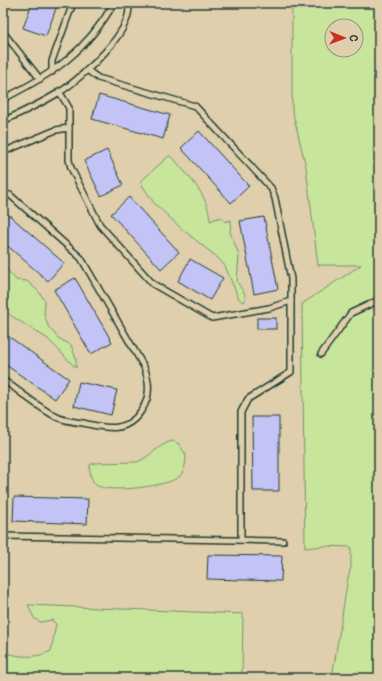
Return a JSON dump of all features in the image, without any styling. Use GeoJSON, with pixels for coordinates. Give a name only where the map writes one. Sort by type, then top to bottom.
{"type":"FeatureCollection","features":[{"type":"Feature","properties":{"kind":"lane"},"geometry":{"type":"LineString","coordinates":[[52,72],[52,61],[73,3]]}},
{"type":"Feature","properties":{"kind":"lane"},"geometry":{"type":"LineString","coordinates":[[3,99],[52,72],[85,45],[102,24],[114,3]]}},
{"type":"Feature","properties":{"kind":"lane"},"geometry":{"type":"LineString","coordinates":[[3,121],[59,92],[87,70],[122,31],[128,17],[128,3]]}},
{"type":"Feature","properties":{"kind":"lane"},"geometry":{"type":"LineString","coordinates":[[3,32],[40,79]]}},
{"type":"Feature","properties":{"kind":"lane"},"geometry":{"type":"LineString","coordinates":[[87,70],[98,78],[196,106],[271,188],[276,198],[291,279],[291,372],[248,400],[241,412],[241,540]]}},
{"type":"Feature","properties":{"kind":"lane"},"geometry":{"type":"LineString","coordinates":[[59,92],[69,108],[70,165],[100,225],[153,284],[212,318],[269,308],[291,301]]}},
{"type":"Feature","properties":{"kind":"lane"},"geometry":{"type":"LineString","coordinates":[[3,152],[56,130],[69,128]]}},
{"type":"Feature","properties":{"kind":"lane"},"geometry":{"type":"LineString","coordinates":[[3,193],[10,195],[81,258],[144,367],[147,374],[149,390],[145,405],[136,417],[124,426],[109,429],[59,418],[3,380]]}},
{"type":"Feature","properties":{"kind":"lane"},"geometry":{"type":"LineString","coordinates":[[321,354],[351,314],[379,300]]}},
{"type":"Feature","properties":{"kind":"lane"},"geometry":{"type":"LineString","coordinates":[[3,536],[283,541]]}},
{"type":"Feature","properties":{"kind":"green space"},"geometry":{"type":"Polygon","coordinates":[[[292,3],[379,3],[379,678],[332,678],[351,567],[351,547],[324,546],[305,548],[302,304],[361,265],[318,265],[306,167],[292,109],[292,3]]]}},
{"type":"Feature","properties":{"kind":"green space"},"geometry":{"type":"Polygon","coordinates":[[[169,156],[174,159],[197,187],[206,203],[210,221],[221,217],[225,222],[231,220],[230,232],[239,255],[237,282],[245,294],[245,301],[243,302],[239,299],[225,266],[218,258],[182,229],[154,203],[140,182],[169,156]]]}},
{"type":"Feature","properties":{"kind":"green space"},"geometry":{"type":"Polygon","coordinates":[[[3,265],[16,280],[27,281],[39,292],[45,301],[44,314],[48,326],[58,338],[71,345],[76,359],[76,368],[48,339],[10,315],[3,308],[3,265]]]}},
{"type":"Feature","properties":{"kind":"green space"},"geometry":{"type":"Polygon","coordinates":[[[172,441],[179,444],[186,455],[183,471],[180,476],[174,480],[153,486],[125,489],[103,488],[96,485],[93,481],[90,473],[90,465],[94,463],[137,462],[146,458],[162,445],[172,441]]]}},
{"type":"Feature","properties":{"kind":"green space"},"geometry":{"type":"Polygon","coordinates":[[[28,605],[243,614],[242,673],[240,678],[3,678],[3,652],[15,655],[33,656],[45,654],[51,651],[56,624],[52,620],[40,622],[34,618],[28,605]]]}},
{"type":"Feature","properties":{"kind":"building"},"geometry":{"type":"Polygon","coordinates":[[[32,3],[58,3],[46,36],[23,28],[32,3]]]}},
{"type":"Feature","properties":{"kind":"building"},"geometry":{"type":"Polygon","coordinates":[[[99,95],[170,115],[163,139],[92,119],[99,95]]]}},
{"type":"Feature","properties":{"kind":"building"},"geometry":{"type":"Polygon","coordinates":[[[199,131],[249,186],[231,203],[181,148],[199,131]]]}},
{"type":"Feature","properties":{"kind":"building"},"geometry":{"type":"Polygon","coordinates":[[[107,150],[123,185],[101,196],[84,161],[107,150]]]}},
{"type":"Feature","properties":{"kind":"building"},"geometry":{"type":"Polygon","coordinates":[[[129,197],[179,252],[161,269],[111,214],[129,197]]]}},
{"type":"Feature","properties":{"kind":"building"},"geometry":{"type":"Polygon","coordinates":[[[8,214],[64,263],[48,281],[3,242],[3,220],[8,214]]]}},
{"type":"Feature","properties":{"kind":"building"},"geometry":{"type":"Polygon","coordinates":[[[264,217],[278,289],[254,294],[240,221],[264,217]]]}},
{"type":"Feature","properties":{"kind":"building"},"geometry":{"type":"Polygon","coordinates":[[[190,259],[223,278],[210,300],[178,281],[190,259]]]}},
{"type":"Feature","properties":{"kind":"building"},"geometry":{"type":"Polygon","coordinates":[[[75,278],[112,342],[91,354],[54,290],[75,278]]]}},
{"type":"Feature","properties":{"kind":"building"},"geometry":{"type":"Polygon","coordinates":[[[257,318],[276,318],[276,329],[257,329],[257,318]]]}},
{"type":"Feature","properties":{"kind":"building"},"geometry":{"type":"Polygon","coordinates":[[[8,336],[69,379],[55,399],[3,363],[3,344],[8,336]]]}},
{"type":"Feature","properties":{"kind":"building"},"geometry":{"type":"Polygon","coordinates":[[[79,382],[117,390],[111,415],[74,406],[79,382]]]}},
{"type":"Feature","properties":{"kind":"building"},"geometry":{"type":"Polygon","coordinates":[[[252,417],[279,417],[279,491],[253,491],[252,417]]]}},
{"type":"Feature","properties":{"kind":"building"},"geometry":{"type":"Polygon","coordinates":[[[14,497],[88,499],[87,524],[13,521],[14,497]]]}},
{"type":"Feature","properties":{"kind":"building"},"geometry":{"type":"Polygon","coordinates":[[[208,555],[282,556],[281,581],[207,579],[208,555]]]}}]}
